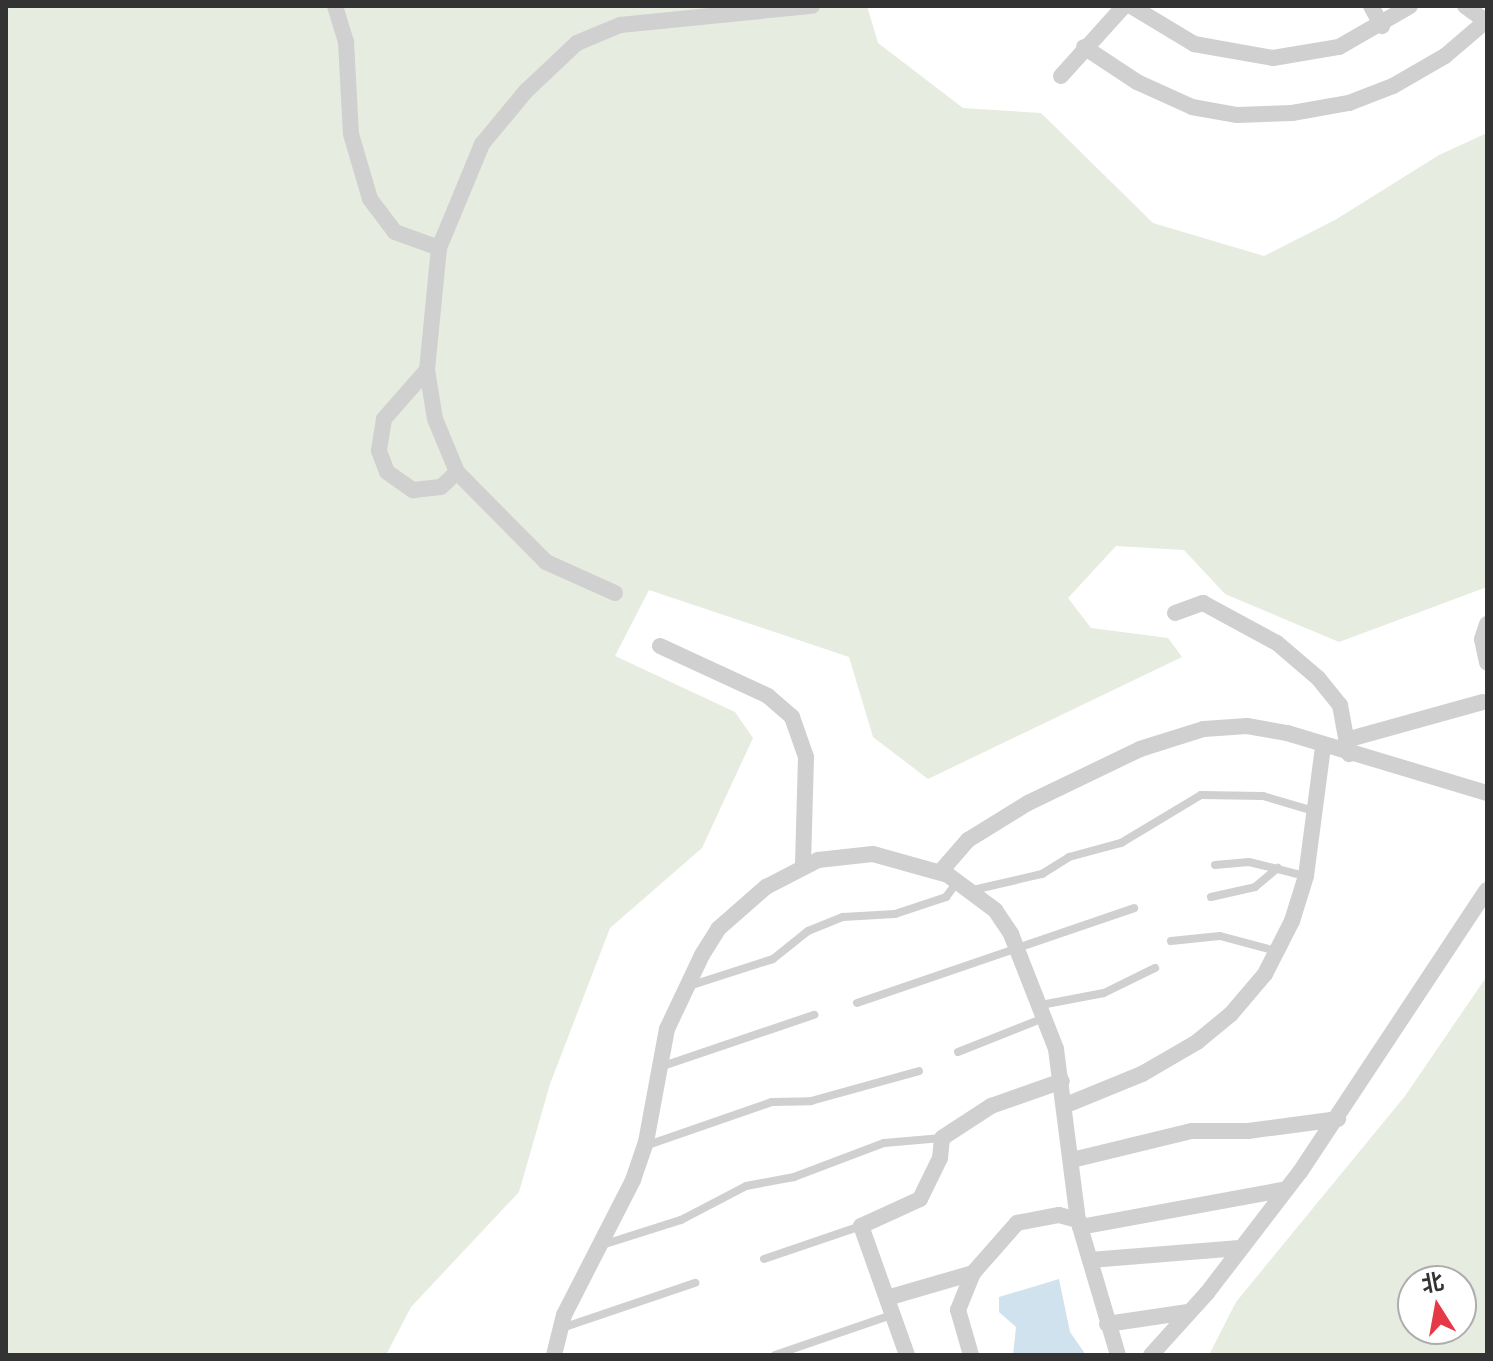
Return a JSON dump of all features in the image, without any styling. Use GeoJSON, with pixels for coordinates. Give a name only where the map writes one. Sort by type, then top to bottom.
{"type":"FeatureCollection","features":[{"type":"Feature","properties":{"kind":"street"},"geometry":{"type":"LineString","coordinates":[[335,6],[346,42],[345,89],[351,134],[370,199],[395,232],[439,248]]}},
{"type":"Feature","properties":{"kind":"street"},"geometry":{"type":"LineString","coordinates":[[615,593],[568,576],[546,562],[457,472],[435,419],[427,370],[439,248],[482,144],[526,91],[577,43],[620,25],[812,6]]}},
{"type":"Feature","properties":{"kind":"street"},"geometry":{"type":"LineString","coordinates":[[1061,76],[1124,6]]}},
{"type":"Feature","properties":{"kind":"street"},"geometry":{"type":"LineString","coordinates":[[1131,6],[1194,44],[1257,58],[1319,52],[1382,26],[1410,6]]}},
{"type":"Feature","properties":{"kind":"street"},"geometry":{"type":"LineString","coordinates":[[1371,6],[1382,26]]}},
{"type":"Feature","properties":{"kind":"street"},"geometry":{"type":"LineString","coordinates":[[1084,47],[1137,82],[1192,107],[1237,115],[1283,114],[1370,97],[1423,70],[1486,22],[1465,6]]}},
{"type":"Feature","properties":{"kind":"street"},"geometry":{"type":"LineString","coordinates":[[427,370],[384,419],[379,451],[387,472],[413,490],[441,487],[457,472]]}},
{"type":"Feature","properties":{"kind":"street"},"geometry":{"type":"LineString","coordinates":[[1175,613],[1203,603],[1277,643],[1318,678],[1340,705],[1347,747]]}},
{"type":"Feature","properties":{"kind":"street"},"geometry":{"type":"LineString","coordinates":[[1487,624],[1482,639],[1487,662]]}},
{"type":"Feature","properties":{"kind":"street"},"geometry":{"type":"LineString","coordinates":[[660,646],[768,696],[792,717],[806,757],[803,867]]}},
{"type":"Feature","properties":{"kind":"street"},"geometry":{"type":"LineString","coordinates":[[1347,747],[1483,702]]}},
{"type":"Feature","properties":{"kind":"street"},"geometry":{"type":"LineString","coordinates":[[941,871],[968,840],[1028,803],[1165,739],[1204,729],[1247,726],[1287,733],[1323,747],[1347,747],[1487,793]]}},
{"type":"Feature","properties":{"kind":"street"},"geometry":{"type":"LineString","coordinates":[[1066,1105],[1142,1074],[1197,1042],[1237,1007],[1277,952],[1306,876],[1317,813],[1323,747]]}},
{"type":"Feature","properties":{"kind":"street"},"geometry":{"type":"LineString","coordinates":[[554,1355],[559,1329],[601,1245],[644,1146],[667,1029],[684,987],[718,929],[740,906],[803,867],[873,854],[941,871],[973,890],[995,910],[1017,946],[1043,1011],[1062,1081],[1079,1223],[1118,1355]]}},
{"type":"Feature","properties":{"kind":"street"},"geometry":{"type":"LineString","coordinates":[[1151,1355],[1287,1189],[1338,1119],[1487,890]]}},
{"type":"Feature","properties":{"kind":"street"},"geometry":{"type":"LineString","coordinates":[[907,1355],[861,1226],[920,1199],[940,1158],[942,1138],[1003,1101],[1062,1081]]}},
{"type":"Feature","properties":{"kind":"street"},"geometry":{"type":"LineString","coordinates":[[1072,1160],[1192,1131],[1248,1131],[1338,1119]]}},
{"type":"Feature","properties":{"kind":"street"},"geometry":{"type":"LineString","coordinates":[[971,1355],[958,1310],[973,1273],[1017,1223],[1059,1215],[1079,1223],[1287,1189]]}},
{"type":"Feature","properties":{"kind":"street"},"geometry":{"type":"LineString","coordinates":[[1090,1260],[1240,1248]]}},
{"type":"Feature","properties":{"kind":"street"},"geometry":{"type":"LineString","coordinates":[[887,1298],[973,1273]]}},
{"type":"Feature","properties":{"kind":"street"},"geometry":{"type":"LineString","coordinates":[[1107,1324],[1188,1312]]}},
{"type":"Feature","properties":{"kind":"lane"},"geometry":{"type":"LineString","coordinates":[[973,890],[1042,874],[1069,857],[1121,843],[1201,795],[1263,796],[1317,813]]}},
{"type":"Feature","properties":{"kind":"lane"},"geometry":{"type":"LineString","coordinates":[[1215,865],[1249,862],[1306,876]]}},
{"type":"Feature","properties":{"kind":"lane"},"geometry":{"type":"LineString","coordinates":[[1211,897],[1255,887],[1278,868]]}},
{"type":"Feature","properties":{"kind":"lane"},"geometry":{"type":"LineString","coordinates":[[684,987],[773,959],[808,931],[843,917],[895,914],[946,897],[958,881]]}},
{"type":"Feature","properties":{"kind":"lane"},"geometry":{"type":"LineString","coordinates":[[857,1003],[1134,908]]}},
{"type":"Feature","properties":{"kind":"lane"},"geometry":{"type":"LineString","coordinates":[[1171,941],[1220,936],[1277,952]]}},
{"type":"Feature","properties":{"kind":"lane"},"geometry":{"type":"LineString","coordinates":[[958,1052],[1043,1011],[1104,993],[1155,968]]}},
{"type":"Feature","properties":{"kind":"lane"},"geometry":{"type":"LineString","coordinates":[[659,1068],[814,1015]]}},
{"type":"Feature","properties":{"kind":"lane"},"geometry":{"type":"LineString","coordinates":[[644,1146],[772,1102],[811,1101],[919,1071]]}},
{"type":"Feature","properties":{"kind":"lane"},"geometry":{"type":"LineString","coordinates":[[601,1245],[681,1220],[746,1186],[794,1177],[884,1143],[942,1138]]}},
{"type":"Feature","properties":{"kind":"lane"},"geometry":{"type":"LineString","coordinates":[[764,1259],[861,1226]]}},
{"type":"Feature","properties":{"kind":"lane"},"geometry":{"type":"LineString","coordinates":[[559,1329],[695,1283]]}},
{"type":"Feature","properties":{"kind":"lane"},"geometry":{"type":"LineString","coordinates":[[775,1355],[893,1315]]}},
{"type":"Feature","properties":{"kind":"shaded area"},"geometry":{"type":"Polygon","coordinates":[[[6,6],[867,6],[878,43],[963,108],[1041,113],[1153,223],[1264,256],[1335,220],[1439,155],[1487,133],[1487,587],[1339,642],[1225,594],[1184,550],[1116,546],[1068,598],[1091,628],[1168,638],[1182,657],[928,779],[873,737],[849,657],[649,590],[615,656],[735,712],[753,738],[702,848],[610,928],[550,1084],[519,1192],[411,1307],[386,1355],[6,1355],[6,6]]]}},
{"type":"Feature","properties":{"kind":"shaded area"},"geometry":{"type":"Polygon","coordinates":[[[1487,976],[1487,1355],[1209,1355],[1236,1302],[1405,1096],[1487,976]]]}},
{"type":"Feature","properties":{"kind":"water"},"geometry":{"type":"Polygon","coordinates":[[[1059,1279],[1070,1332],[1086,1355],[1013,1355],[1016,1327],[999,1312],[999,1297],[1059,1279]]]}}]}
